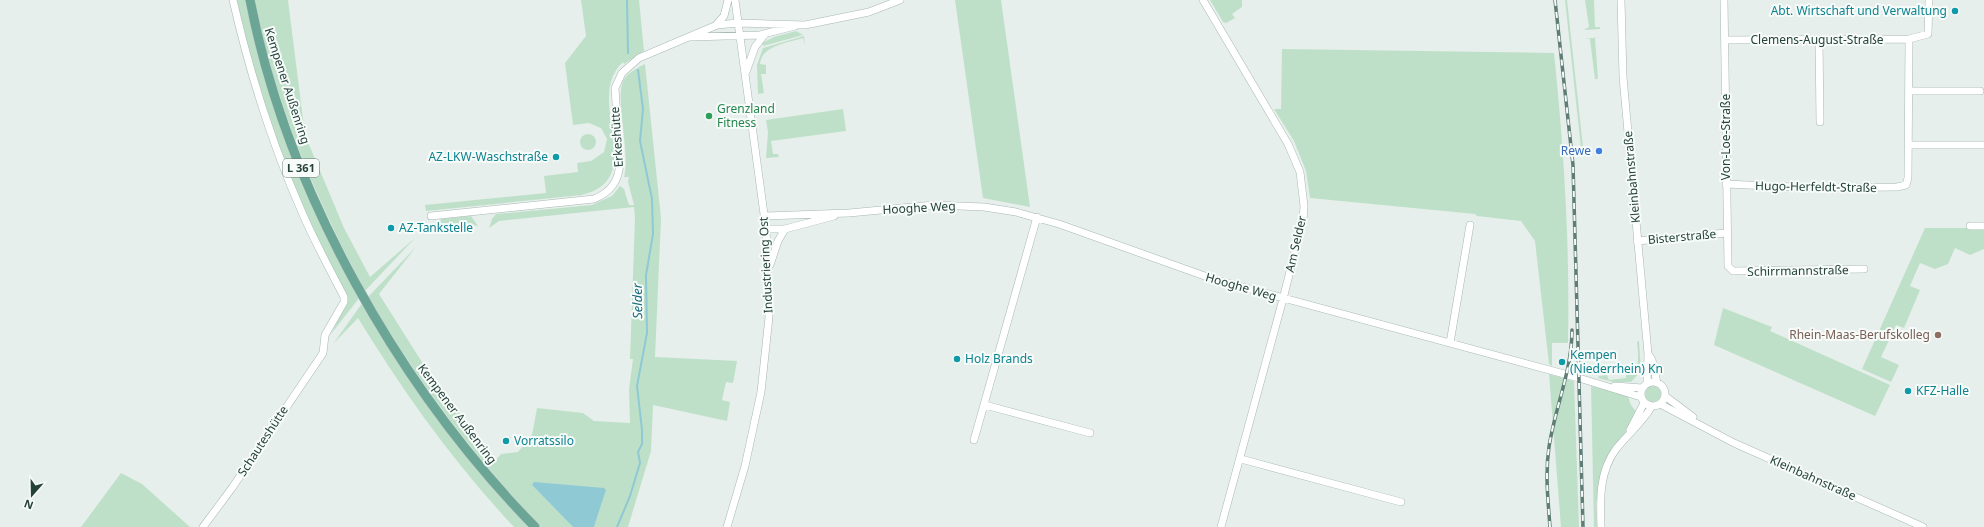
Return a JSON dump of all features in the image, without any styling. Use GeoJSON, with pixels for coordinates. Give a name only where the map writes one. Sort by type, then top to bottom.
{"type":"FeatureCollection","features":[{"type":"Feature","properties":{"kind":"main road","name":"Kempener Außenring"},"geometry":{"type":"LineString","coordinates":[[250,0],[254,20],[275,95],[296,154],[311,192],[370,310],[398,354],[445,421],[492,480],[535,527]]}},
{"type":"Feature","properties":{"kind":"street","name":"Schauteshütte"},"geometry":{"type":"LineString","coordinates":[[203,527],[232,488],[323,353],[325,335],[342,306],[344,296],[304,218],[264,116],[241,38],[233,0]]}},
{"type":"Feature","properties":{"kind":"street"},"geometry":{"type":"LineString","coordinates":[[715,26],[724,16],[728,0]]}},
{"type":"Feature","properties":{"kind":"street","name":"Industriering Ost"},"geometry":{"type":"LineString","coordinates":[[727,527],[745,466],[761,392],[769,317],[765,216],[735,0]]}},
{"type":"Feature","properties":{"kind":"street"},"geometry":{"type":"LineString","coordinates":[[796,26],[869,12],[900,0]]}},
{"type":"Feature","properties":{"kind":"street","name":"Am Selder"},"geometry":{"type":"LineString","coordinates":[[1203,0],[1288,144],[1300,172],[1304,206],[1303,220],[1283,299],[1241,460],[1221,527]]}},
{"type":"Feature","properties":{"kind":"street","name":"Kleinbahnstraße"},"geometry":{"type":"LineString","coordinates":[[1621,0],[1622,69],[1648,354],[1644,386]]}},
{"type":"Feature","properties":{"kind":"street","name":"Von-Loe-Straße"},"geometry":{"type":"LineString","coordinates":[[1724,0],[1726,233],[1728,266],[1733,271]]}},
{"type":"Feature","properties":{"kind":"street","name":"Clemens-August-Straße"},"geometry":{"type":"LineString","coordinates":[[1725,40],[1909,39],[1928,34],[1929,0]]}},
{"type":"Feature","properties":{"kind":"street","name":"Erkeshütte"},"geometry":{"type":"LineString","coordinates":[[431,216],[594,199],[607,193],[612,188],[620,172],[615,98],[618,80],[627,67],[639,58],[715,26],[738,23],[796,26]]}},
{"type":"Feature","properties":{"kind":"street","name":"Erkeshütte"},"geometry":{"type":"LineString","coordinates":[[689,37],[765,34],[796,26]]}},
{"type":"Feature","properties":{"kind":"street"},"geometry":{"type":"LineString","coordinates":[[746,72],[755,47],[765,34]]}},
{"type":"Feature","properties":{"kind":"street"},"geometry":{"type":"LineString","coordinates":[[1909,39],[1909,145],[1984,145]]}},
{"type":"Feature","properties":{"kind":"street"},"geometry":{"type":"LineString","coordinates":[[1819,40],[1820,122]]}},
{"type":"Feature","properties":{"kind":"street"},"geometry":{"type":"LineString","coordinates":[[1909,91],[1980,91]]}},
{"type":"Feature","properties":{"kind":"street","name":"Hugo-Herfeldt-Straße"},"geometry":{"type":"LineString","coordinates":[[1726,184],[1838,188],[1897,187],[1906,185],[1908,178],[1909,145]]}},
{"type":"Feature","properties":{"kind":"street","name":"Hooghe Weg"},"geometry":{"type":"LineString","coordinates":[[765,216],[849,213],[949,205],[990,208],[1037,217],[1194,273],[1283,299],[1597,384],[1642,400]]}},
{"type":"Feature","properties":{"kind":"street","name":"Hooghe Weg"},"geometry":{"type":"LineString","coordinates":[[766,230],[785,229],[849,213]]}},
{"type":"Feature","properties":{"kind":"street"},"geometry":{"type":"LineString","coordinates":[[974,440],[1037,217]]}},
{"type":"Feature","properties":{"kind":"street"},"geometry":{"type":"LineString","coordinates":[[1450,343],[1470,225]]}},
{"type":"Feature","properties":{"kind":"street"},"geometry":{"type":"LineString","coordinates":[[1970,226],[1984,226]]}},
{"type":"Feature","properties":{"kind":"street"},"geometry":{"type":"LineString","coordinates":[[768,271],[778,241],[785,229]]}},
{"type":"Feature","properties":{"kind":"street","name":"Bisterstraße"},"geometry":{"type":"LineString","coordinates":[[1637,241],[1726,233]]}},
{"type":"Feature","properties":{"kind":"street","name":"Schirrmannstraße"},"geometry":{"type":"LineString","coordinates":[[1733,271],[1864,269]]}},
{"type":"Feature","properties":{"kind":"street","name":"Kleinbahnstraße"},"geometry":{"type":"LineString","coordinates":[[1648,354],[1652,360],[1657,383]]}},
{"type":"Feature","properties":{"kind":"street"},"geometry":{"type":"LineString","coordinates":[[1601,527],[1601,488],[1604,474],[1612,455],[1639,426],[1652,406],[1660,404],[1665,396],[1663,388],[1657,383],[1644,386],[1642,400],[1634,424],[1621,444]]}},
{"type":"Feature","properties":{"kind":"street","name":"Hooghe Weg"},"geometry":{"type":"LineString","coordinates":[[1597,384],[1644,386]]}},
{"type":"Feature","properties":{"kind":"street","name":"Kleinbahnstraße"},"geometry":{"type":"LineString","coordinates":[[1665,396],[1705,428]]}},
{"type":"Feature","properties":{"kind":"street"},"geometry":{"type":"LineString","coordinates":[[1642,400],[1652,406]]}},
{"type":"Feature","properties":{"kind":"street","name":"Kleinbahnstraße"},"geometry":{"type":"LineString","coordinates":[[1660,404],[1734,443],[1923,527]]}},
{"type":"Feature","properties":{"kind":"street"},"geometry":{"type":"LineString","coordinates":[[985,405],[1090,433]]}},
{"type":"Feature","properties":{"kind":"street"},"geometry":{"type":"LineString","coordinates":[[1241,460],[1402,502]]}},
{"type":"Feature","properties":{"kind":"green space"},"geometry":{"type":"Polygon","coordinates":[[[235,0],[245,0],[270,91],[360,297],[331,334],[347,302],[306,217],[267,116],[235,0]]]}},
{"type":"Feature","properties":{"kind":"green space"},"geometry":{"type":"Polygon","coordinates":[[[254,0],[288,0],[305,135],[344,228],[370,277],[415,238],[365,291],[330,221],[299,150],[273,76],[254,0]]]}},
{"type":"Feature","properties":{"kind":"green space"},"geometry":{"type":"Polygon","coordinates":[[[581,0],[639,0],[644,51],[624,64],[623,62],[612,78],[609,96],[614,155],[612,172],[602,186],[582,195],[426,211],[425,205],[546,193],[544,176],[578,172],[577,163],[591,161],[604,152],[607,139],[601,128],[589,123],[573,125],[565,63],[586,36],[581,0]]]}},
{"type":"Feature","properties":{"kind":"green space"},"geometry":{"type":"Polygon","coordinates":[[[955,0],[1001,0],[1030,207],[983,198],[955,0]]]}},
{"type":"Feature","properties":{"kind":"green space"},"geometry":{"type":"Polygon","coordinates":[[[1210,0],[1242,0],[1242,7],[1232,14],[1235,18],[1226,23],[1223,22],[1210,0]]]}},
{"type":"Feature","properties":{"kind":"green space"},"geometry":{"type":"Polygon","coordinates":[[[1565,0],[1567,0],[1583,147],[1581,148],[1565,0]]]}},
{"type":"Feature","properties":{"kind":"green space"},"geometry":{"type":"Polygon","coordinates":[[[1585,0],[1594,0],[1595,27],[1600,27],[1600,29],[1584,30],[1589,27],[1585,0]]]}},
{"type":"Feature","properties":{"kind":"green space"},"geometry":{"type":"Polygon","coordinates":[[[796,31],[803,35],[763,46],[762,43],[774,37],[796,31]]]}},
{"type":"Feature","properties":{"kind":"green space"},"geometry":{"type":"Polygon","coordinates":[[[804,36],[805,45],[803,38],[783,43],[765,53],[760,64],[766,65],[766,74],[761,74],[764,93],[758,94],[757,65],[763,48],[804,36]]]}},
{"type":"Feature","properties":{"kind":"green space"},"geometry":{"type":"Polygon","coordinates":[[[1600,37],[1595,38],[1598,79],[1595,79],[1590,39],[1585,39],[1600,37]]]}},
{"type":"Feature","properties":{"kind":"green space"},"geometry":{"type":"Polygon","coordinates":[[[1282,49],[1554,53],[1566,198],[1568,343],[1552,343],[1552,366],[1549,364],[1535,241],[1521,221],[1477,216],[1475,214],[1310,198],[1306,171],[1294,141],[1274,109],[1281,109],[1282,49]]]}},
{"type":"Feature","properties":{"kind":"green space"},"geometry":{"type":"Polygon","coordinates":[[[645,64],[661,218],[655,357],[737,361],[733,383],[726,382],[722,400],[730,402],[727,421],[653,405],[651,451],[628,527],[594,527],[606,490],[532,485],[573,527],[541,527],[493,473],[448,417],[406,358],[368,297],[416,247],[379,294],[425,367],[495,461],[501,454],[518,452],[532,435],[537,408],[583,413],[594,421],[630,423],[629,389],[633,359],[630,359],[635,218],[634,207],[499,221],[489,228],[492,219],[496,214],[592,205],[612,196],[620,186],[624,189],[629,205],[634,205],[628,182],[629,177],[624,177],[626,166],[621,96],[622,85],[625,78],[637,68],[645,64]]]}},
{"type":"Feature","properties":{"kind":"green space"},"geometry":{"type":"Polygon","coordinates":[[[843,109],[846,131],[771,141],[773,154],[778,154],[779,157],[766,158],[768,132],[766,120],[843,109]]]}},
{"type":"Feature","properties":{"kind":"green space"},"geometry":{"type":"Polygon","coordinates":[[[588,134],[595,139],[596,142],[591,149],[588,150],[581,145],[580,142],[585,135],[588,134]]]}},
{"type":"Feature","properties":{"kind":"green space"},"geometry":{"type":"Polygon","coordinates":[[[471,216],[478,226],[461,224],[431,230],[441,219],[471,216]]]}},
{"type":"Feature","properties":{"kind":"green space"},"geometry":{"type":"Polygon","coordinates":[[[1925,228],[1984,228],[1984,249],[1970,255],[1955,248],[1948,264],[1935,269],[1920,263],[1910,286],[1920,290],[1904,328],[1896,325],[1881,357],[1899,365],[1891,382],[1862,369],[1925,228]]]}},
{"type":"Feature","properties":{"kind":"green space"},"geometry":{"type":"Polygon","coordinates":[[[363,302],[395,359],[450,434],[528,527],[514,527],[450,453],[393,373],[358,318],[333,344],[363,302]]]}},
{"type":"Feature","properties":{"kind":"green space"},"geometry":{"type":"Polygon","coordinates":[[[1723,308],[1772,327],[1770,331],[1890,385],[1875,416],[1714,345],[1723,308]]]}},
{"type":"Feature","properties":{"kind":"green space"},"geometry":{"type":"Polygon","coordinates":[[[1639,341],[1641,371],[1631,382],[1613,382],[1598,378],[1599,376],[1607,375],[1609,380],[1626,378],[1626,374],[1635,370],[1638,362],[1637,342],[1639,341]]]}},
{"type":"Feature","properties":{"kind":"green space"},"geometry":{"type":"Polygon","coordinates":[[[1549,374],[1574,381],[1579,527],[1561,527],[1549,374]]]}},
{"type":"Feature","properties":{"kind":"green space"},"geometry":{"type":"Polygon","coordinates":[[[1591,386],[1628,396],[1631,405],[1637,413],[1627,430],[1612,448],[1603,466],[1596,503],[1597,527],[1594,527],[1591,386]]]}},
{"type":"Feature","properties":{"kind":"green space"},"geometry":{"type":"Polygon","coordinates":[[[1653,386],[1659,388],[1661,394],[1659,400],[1653,402],[1647,400],[1645,394],[1647,388],[1653,386]]]}},
{"type":"Feature","properties":{"kind":"green space"},"geometry":{"type":"Polygon","coordinates":[[[121,473],[142,484],[190,527],[81,527],[121,473]]]}},
{"type":"Feature","properties":{"kind":"water"},"geometry":{"type":"Polygon","coordinates":[[[534,482],[604,488],[606,490],[594,527],[573,527],[532,485],[534,482]]]}},
{"type":"Feature","properties":{"kind":"waterway","name":"Selder"},"geometry":{"type":"LineString","coordinates":[[627,0],[628,53]]}},
{"type":"Feature","properties":{"kind":"waterway","name":"Selder"},"geometry":{"type":"LineString","coordinates":[[617,527],[630,496],[640,463],[638,452],[642,444],[642,430],[637,386],[647,333],[646,275],[653,234],[652,199],[640,141],[643,109],[638,70]]}},
{"type":"Feature","properties":{"kind":"railway"},"geometry":{"type":"LineString","coordinates":[[1555,0],[1573,165],[1583,527]]}},
{"type":"Feature","properties":{"kind":"railway"},"geometry":{"type":"LineString","coordinates":[[1550,527],[1547,487],[1549,447],[1569,360],[1572,330]]}},
{"type":"Feature","properties":{"kind":"place","name":"Abt. Wirtschaft und Verwaltung"},"geometry":{"type":"Point","coordinates":[1955,11]}},
{"type":"Feature","properties":{"kind":"place","name":"Grenzland Fitness"},"geometry":{"type":"Point","coordinates":[709,116]}},
{"type":"Feature","properties":{"kind":"place","name":"Rewe"},"geometry":{"type":"Point","coordinates":[1599,151]}},
{"type":"Feature","properties":{"kind":"place","name":"AZ-LKW-Waschstraße"},"geometry":{"type":"Point","coordinates":[556,157]}},
{"type":"Feature","properties":{"kind":"place","name":"AZ-Tankstelle"},"geometry":{"type":"Point","coordinates":[391,228]}},
{"type":"Feature","properties":{"kind":"place","name":"Rhein-Maas-Berufskolleg"},"geometry":{"type":"Point","coordinates":[1938,335]}},
{"type":"Feature","properties":{"kind":"place","name":"Holz Brands"},"geometry":{"type":"Point","coordinates":[957,359]}},
{"type":"Feature","properties":{"kind":"place","name":"Kempen (Niederrhein) Kn"},"geometry":{"type":"Point","coordinates":[1562,362]}},
{"type":"Feature","properties":{"kind":"place","name":"KFZ-Halle"},"geometry":{"type":"Point","coordinates":[1908,391]}},
{"type":"Feature","properties":{"kind":"place","name":"Vorratssilo"},"geometry":{"type":"Point","coordinates":[506,441]}}]}
